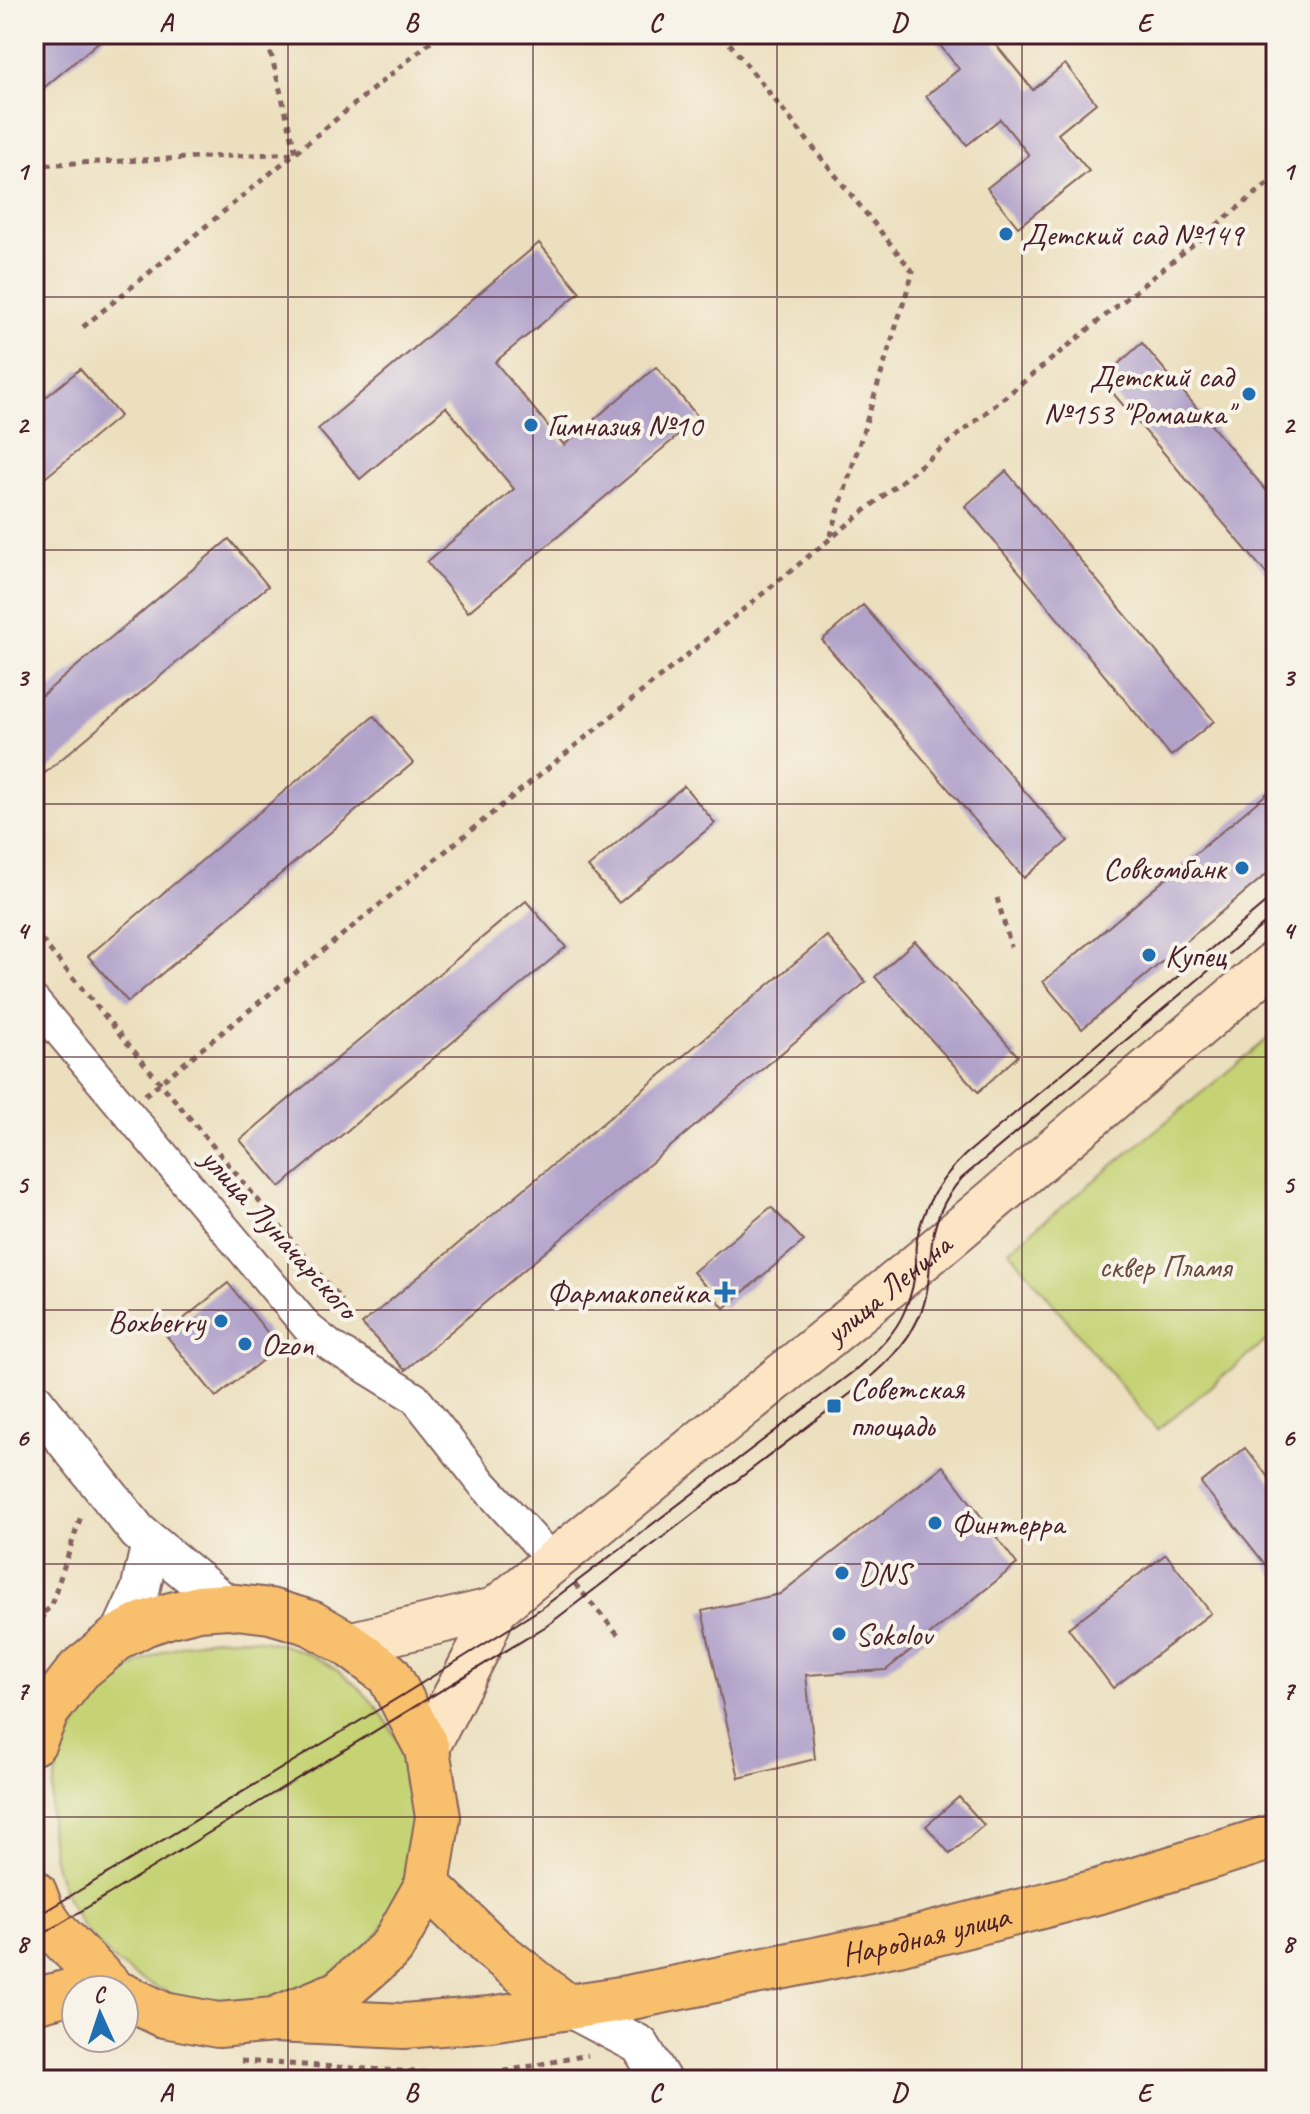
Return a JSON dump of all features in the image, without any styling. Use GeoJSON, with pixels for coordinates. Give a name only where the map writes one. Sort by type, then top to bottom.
{"type":"FeatureCollection","features":[{"type":"Feature","properties":{"kind":"main road","name":"улица Ленина"},"geometry":{"type":"LineString","coordinates":[[495,1609],[930,1254],[1276,961]]}},
{"type":"Feature","properties":{"kind":"main road"},"geometry":{"type":"LineString","coordinates":[[34,1742],[47,1711],[79,1670],[119,1637],[171,1615],[199,1608],[228,1606],[270,1611],[311,1623],[348,1644],[389,1675],[427,1749],[438,1817],[427,1885],[392,1947],[382,1956],[339,1993],[274,2020],[218,2025],[164,2015],[140,2004]]}},
{"type":"Feature","properties":{"kind":"main road"},"geometry":{"type":"LineString","coordinates":[[348,1644],[495,1609]]}},
{"type":"Feature","properties":{"kind":"main road"},"geometry":{"type":"LineString","coordinates":[[427,1749],[474,1658],[495,1609]]}},
{"type":"Feature","properties":{"kind":"main road","name":"Народная улица"},"geometry":{"type":"LineString","coordinates":[[274,2020],[404,2026],[490,2019],[627,1998],[898,1943],[1100,1891],[1276,1836]]}},
{"type":"Feature","properties":{"kind":"main road"},"geometry":{"type":"LineString","coordinates":[[427,1885],[491,1947],[566,2006]]}},
{"type":"Feature","properties":{"kind":"main road"},"geometry":{"type":"LineString","coordinates":[[34,1892],[42,1913],[53,1929],[97,1974]]}},
{"type":"Feature","properties":{"kind":"main road"},"geometry":{"type":"LineString","coordinates":[[34,2001],[60,1994]]}},
{"type":"Feature","properties":{"kind":"street","name":"улица Луначарского"},"geometry":{"type":"LineString","coordinates":[[34,1001],[308,1328],[332,1347],[415,1398],[482,1483],[554,1562]]}},
{"type":"Feature","properties":{"kind":"street"},"geometry":{"type":"LineString","coordinates":[[34,1401],[131,1524],[228,1606]]}},
{"type":"Feature","properties":{"kind":"street"},"geometry":{"type":"LineString","coordinates":[[119,1637],[140,1591],[151,1543]]}},
{"type":"Feature","properties":{"kind":"street"},"geometry":{"type":"LineString","coordinates":[[566,2006],[640,2045],[661,2080]]}},
{"type":"Feature","properties":{"kind":"path"},"geometry":{"type":"LineString","coordinates":[[266,34],[296,153]]}},
{"type":"Feature","properties":{"kind":"path"},"geometry":{"type":"LineString","coordinates":[[83,327],[440,34]]}},
{"type":"Feature","properties":{"kind":"path"},"geometry":{"type":"LineString","coordinates":[[722,34],[913,272],[829,539]]}},
{"type":"Feature","properties":{"kind":"path"},"geometry":{"type":"LineString","coordinates":[[34,165],[296,153]]}},
{"type":"Feature","properties":{"kind":"path"},"geometry":{"type":"LineString","coordinates":[[126,1110],[1276,177]]}},
{"type":"Feature","properties":{"kind":"path"},"geometry":{"type":"LineString","coordinates":[[997,898],[1011,947]]}},
{"type":"Feature","properties":{"kind":"path"},"geometry":{"type":"LineString","coordinates":[[34,931],[342,1301]]}},
{"type":"Feature","properties":{"kind":"path"},"geometry":{"type":"LineString","coordinates":[[34,1626],[50,1608],[94,1476]]}},
{"type":"Feature","properties":{"kind":"path"},"geometry":{"type":"LineString","coordinates":[[554,1562],[621,1638]]}},
{"type":"Feature","properties":{"kind":"path"},"geometry":{"type":"LineString","coordinates":[[34,1619],[50,1608]]}},
{"type":"Feature","properties":{"kind":"green space","name":"сквер Пламя"},"geometry":{"type":"Polygon","coordinates":[[[1276,1032],[1276,1333],[1157,1430],[1009,1250],[1276,1032]]]}},
{"type":"Feature","properties":{"kind":"green space"},"geometry":{"type":"Polygon","coordinates":[[[215,1639],[251,1639],[286,1646],[319,1660],[349,1680],[374,1705],[394,1735],[408,1768],[415,1803],[415,1839],[408,1874],[394,1907],[374,1937],[349,1962],[319,1982],[286,1996],[251,2003],[215,2003],[180,1996],[147,1982],[140,1978],[140,1974],[133,1974],[117,1962],[92,1937],[72,1907],[58,1874],[51,1839],[51,1803],[58,1768],[72,1735],[92,1705],[117,1680],[147,1660],[180,1646],[215,1639]]]}},
{"type":"Feature","properties":{"kind":"building"},"geometry":{"type":"Polygon","coordinates":[[[34,34],[108,34],[34,96],[34,34]]]}},
{"type":"Feature","properties":{"kind":"building"},"geometry":{"type":"Polygon","coordinates":[[[931,34],[987,34],[1033,90],[1065,64],[1096,103],[1058,134],[1089,171],[1018,227],[987,188],[1029,155],[1000,119],[967,145],[926,96],[959,69],[931,34]]]}},
{"type":"Feature","properties":{"kind":"building"},"geometry":{"type":"Polygon","coordinates":[[[539,243],[580,292],[495,362],[564,445],[656,367],[699,418],[468,612],[427,562],[514,489],[446,407],[360,479],[318,429],[539,243]]]}},
{"type":"Feature","properties":{"kind":"building"},"geometry":{"type":"Polygon","coordinates":[[[1142,343],[1276,502],[1276,585],[1101,379],[1142,343]]]}},
{"type":"Feature","properties":{"kind":"building"},"geometry":{"type":"Polygon","coordinates":[[[80,369],[120,416],[34,487],[34,407],[80,369]]]}},
{"type":"Feature","properties":{"kind":"building"},"geometry":{"type":"Polygon","coordinates":[[[1006,471],[1214,721],[1171,756],[965,506],[1006,471]]]}},
{"type":"Feature","properties":{"kind":"building"},"geometry":{"type":"Polygon","coordinates":[[[229,539],[268,586],[34,782],[34,702],[229,539]]]}},
{"type":"Feature","properties":{"kind":"building"},"geometry":{"type":"Polygon","coordinates":[[[863,605],[1068,841],[1024,878],[822,640],[863,605]]]}},
{"type":"Feature","properties":{"kind":"building"},"geometry":{"type":"Polygon","coordinates":[[[374,716],[413,763],[128,1002],[88,956],[374,716]]]}},
{"type":"Feature","properties":{"kind":"building"},"geometry":{"type":"Polygon","coordinates":[[[684,786],[715,823],[619,903],[588,867],[684,786]]]}},
{"type":"Feature","properties":{"kind":"building"},"geometry":{"type":"Polygon","coordinates":[[[1276,786],[1276,866],[1082,1029],[1043,982],[1276,786]]]}},
{"type":"Feature","properties":{"kind":"building"},"geometry":{"type":"Polygon","coordinates":[[[526,901],[566,947],[280,1187],[240,1140],[526,901]]]}},
{"type":"Feature","properties":{"kind":"building"},"geometry":{"type":"Polygon","coordinates":[[[827,936],[866,982],[405,1370],[362,1324],[827,936]]]}},
{"type":"Feature","properties":{"kind":"building"},"geometry":{"type":"Polygon","coordinates":[[[915,941],[1018,1056],[978,1092],[875,977],[915,941]]]}},
{"type":"Feature","properties":{"kind":"building"},"geometry":{"type":"Polygon","coordinates":[[[771,1207],[804,1241],[724,1308],[693,1272],[771,1207]]]}},
{"type":"Feature","properties":{"kind":"building"},"geometry":{"type":"Polygon","coordinates":[[[228,1283],[279,1347],[216,1397],[165,1334],[228,1283]]]}},
{"type":"Feature","properties":{"kind":"building"},"geometry":{"type":"Polygon","coordinates":[[[1245,1448],[1276,1487],[1276,1578],[1201,1483],[1245,1448]]]}},
{"type":"Feature","properties":{"kind":"building"},"geometry":{"type":"Polygon","coordinates":[[[943,1466],[1017,1564],[886,1670],[806,1675],[815,1759],[739,1778],[702,1611],[780,1594],[943,1466]]]}},
{"type":"Feature","properties":{"kind":"building"},"geometry":{"type":"Polygon","coordinates":[[[1166,1554],[1211,1613],[1113,1688],[1068,1628],[1166,1554]]]}},
{"type":"Feature","properties":{"kind":"building"},"geometry":{"type":"Polygon","coordinates":[[[959,1797],[984,1825],[950,1854],[926,1826],[959,1797]]]}},
{"type":"Feature","properties":{"kind":"tram line"},"geometry":{"type":"LineString","coordinates":[[34,1918],[542,1608],[854,1371],[883,1343],[901,1319],[912,1287],[916,1244],[923,1218],[933,1195],[956,1164],[1276,894]]}},
{"type":"Feature","properties":{"kind":"tram line"},"geometry":{"type":"LineString","coordinates":[[34,1940],[548,1625],[859,1387],[885,1364],[914,1328],[927,1293],[937,1221],[949,1194],[962,1178],[1276,914]]}},
{"type":"Feature","properties":{"kind":"place","name":"Детский сад №149"},"geometry":{"type":"Point","coordinates":[1006,234]}},
{"type":"Feature","properties":{"kind":"place","name":"Детский сад №153 \"Ромашка\""},"geometry":{"type":"Point","coordinates":[1249,394]}},
{"type":"Feature","properties":{"kind":"place","name":"Гимназия №10"},"geometry":{"type":"Point","coordinates":[531,425]}},
{"type":"Feature","properties":{"kind":"place","name":"Совкомбанк"},"geometry":{"type":"Point","coordinates":[1242,868]}},
{"type":"Feature","properties":{"kind":"place","name":"Купец"},"geometry":{"type":"Point","coordinates":[1149,955]}},
{"type":"Feature","properties":{"kind":"place","name":"Фармакопейка"},"geometry":{"type":"Point","coordinates":[725,1292]}},
{"type":"Feature","properties":{"kind":"place","name":"Boxberry"},"geometry":{"type":"Point","coordinates":[221,1321]}},
{"type":"Feature","properties":{"kind":"place","name":"Ozon"},"geometry":{"type":"Point","coordinates":[245,1344]}},
{"type":"Feature","properties":{"kind":"place","name":"Советская площадь"},"geometry":{"type":"Point","coordinates":[834,1406]}},
{"type":"Feature","properties":{"kind":"place","name":"Финтерра"},"geometry":{"type":"Point","coordinates":[935,1523]}},
{"type":"Feature","properties":{"kind":"place","name":"DNS"},"geometry":{"type":"Point","coordinates":[842,1573]}},
{"type":"Feature","properties":{"kind":"place","name":"Sokolov"},"geometry":{"type":"Point","coordinates":[839,1634]}}]}
